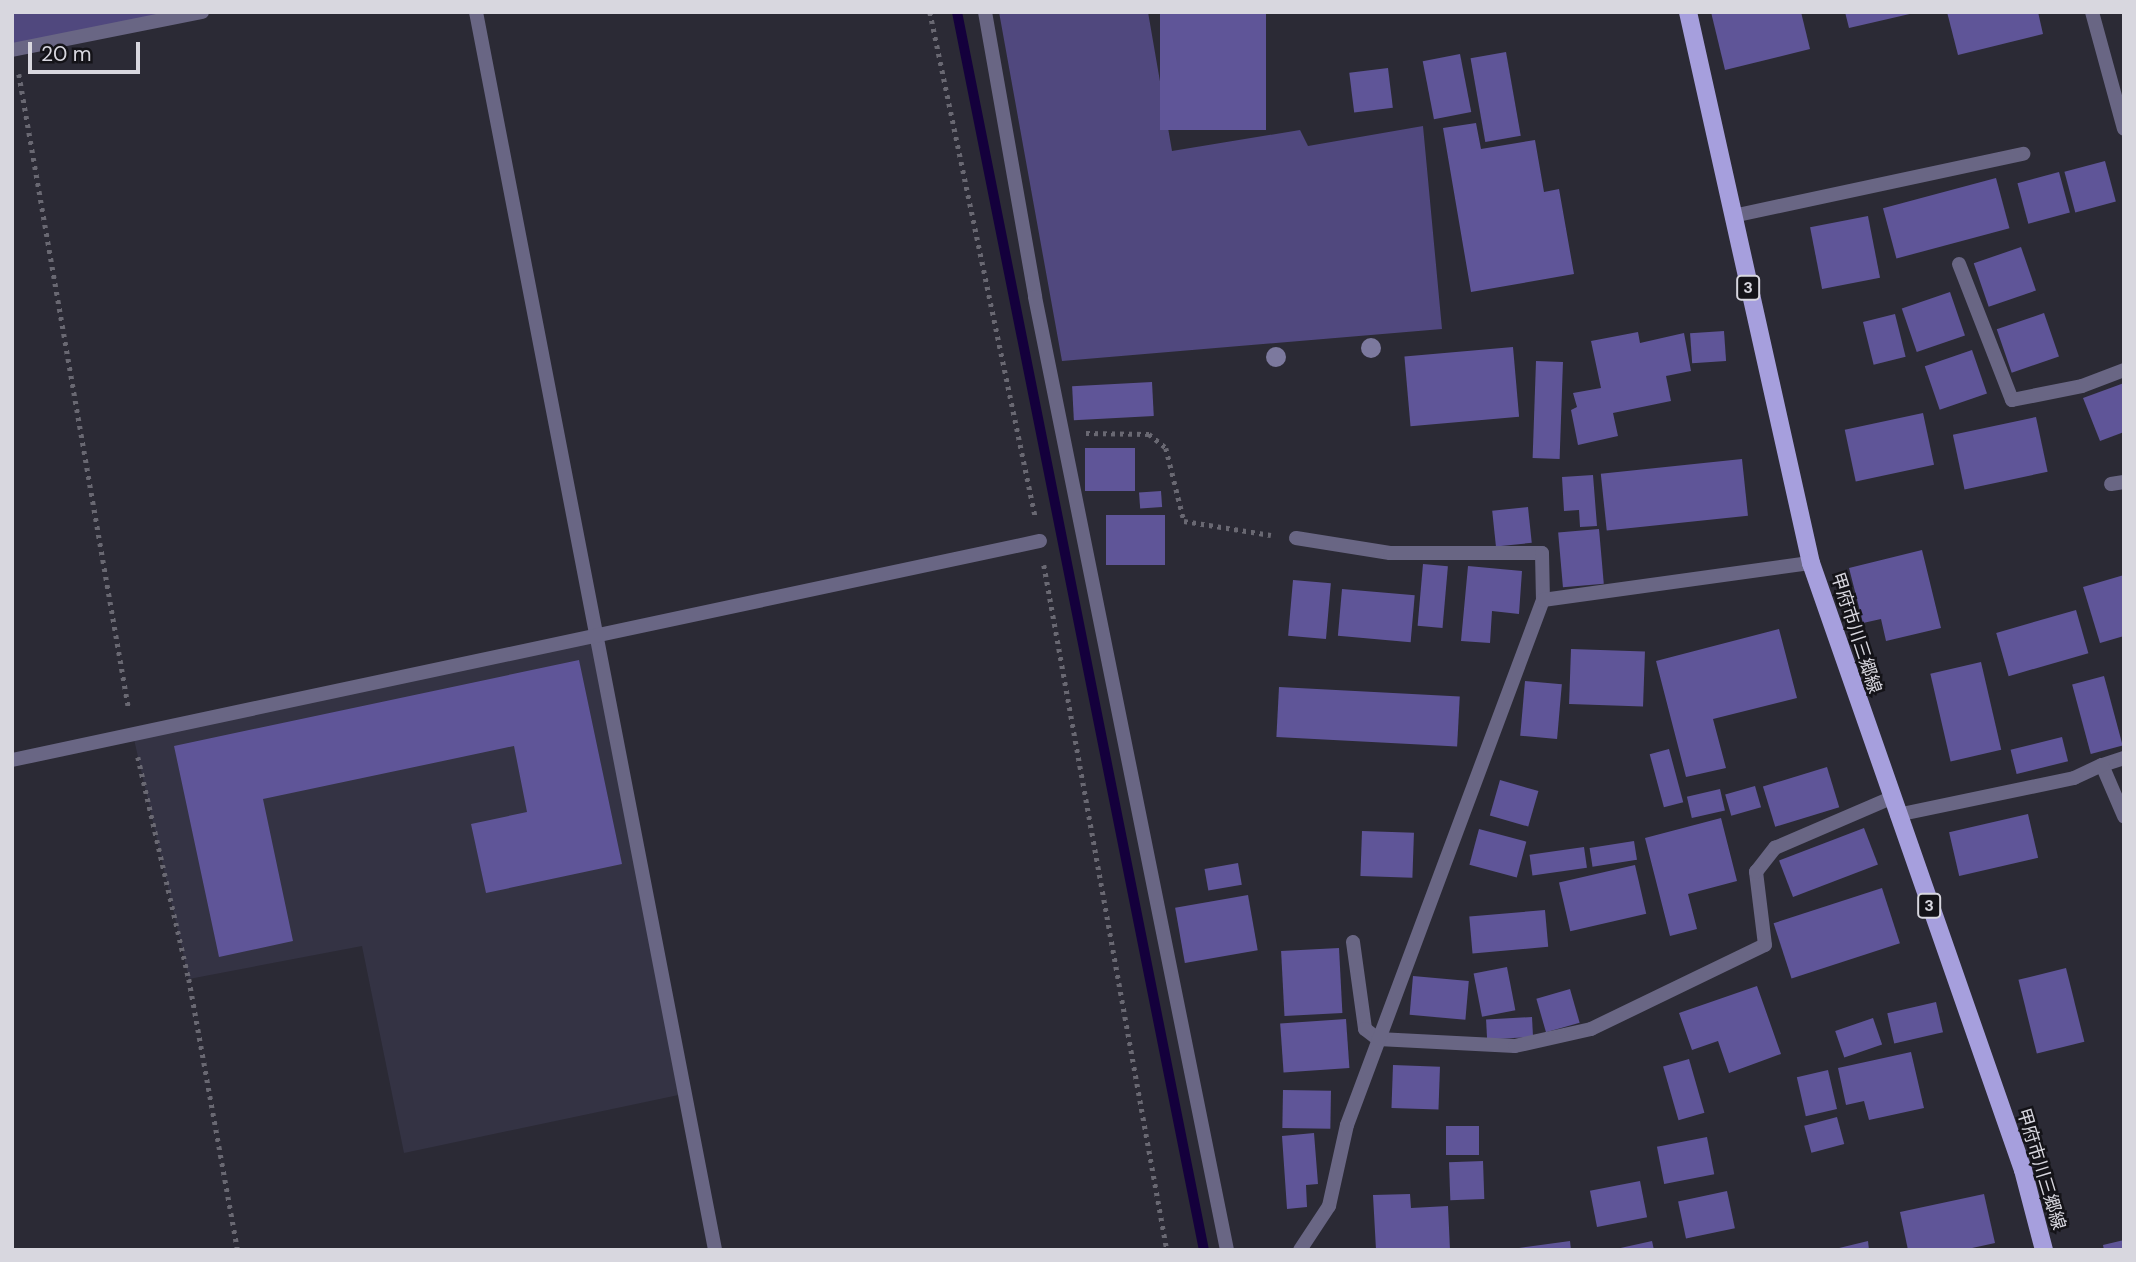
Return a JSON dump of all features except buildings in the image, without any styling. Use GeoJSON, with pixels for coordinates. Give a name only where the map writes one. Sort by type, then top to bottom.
{"type":"FeatureCollection","features":[{"type":"Feature","properties":{"kind":"main road","name":"甲府市川三郷線"},"geometry":{"type":"LineString","coordinates":[[1688,12],[1811,563],[2023,1170],[2043,1250]]}},
{"type":"Feature","properties":{"kind":"street"},"geometry":{"type":"LineString","coordinates":[[13,49],[202,12]]}},
{"type":"Feature","properties":{"kind":"street"},"geometry":{"type":"LineString","coordinates":[[476,12],[594,640],[688,1093],[715,1250]]}},
{"type":"Feature","properties":{"kind":"street"},"geometry":{"type":"LineString","coordinates":[[985,12],[1062,435],[1227,1250]]}},
{"type":"Feature","properties":{"kind":"street"},"geometry":{"type":"LineString","coordinates":[[2092,12],[2124,129]]}},
{"type":"Feature","properties":{"kind":"street"},"geometry":{"type":"LineString","coordinates":[[1733,216],[2023,154]]}},
{"type":"Feature","properties":{"kind":"street"},"geometry":{"type":"LineString","coordinates":[[1959,264],[2011,400],[2082,386],[2124,370]]}},
{"type":"Feature","properties":{"kind":"street"},"geometry":{"type":"LineString","coordinates":[[1296,538],[1390,553],[1542,553],[1543,600],[1347,1125],[1329,1206],[1300,1250]]}},
{"type":"Feature","properties":{"kind":"street"},"geometry":{"type":"LineString","coordinates":[[12,760],[594,640],[1040,541]]}},
{"type":"Feature","properties":{"kind":"street"},"geometry":{"type":"LineString","coordinates":[[1543,600],[1811,563]]}},
{"type":"Feature","properties":{"kind":"street"},"geometry":{"type":"LineString","coordinates":[[1353,942],[1365,1029],[1378,1039],[1515,1046],[1591,1029],[1765,945],[1756,872],[1774,848],[1894,806],[2074,778],[2124,758]]}},
{"type":"Feature","properties":{"kind":"street"},"geometry":{"type":"LineString","coordinates":[[2102,765],[2124,816]]}},
{"type":"Feature","properties":{"kind":"path"},"geometry":{"type":"LineString","coordinates":[[930,12],[1040,541],[1167,1250]]}},
{"type":"Feature","properties":{"kind":"path"},"geometry":{"type":"LineString","coordinates":[[13,49],[133,735],[189,979],[238,1250]]}},
{"type":"Feature","properties":{"kind":"path"},"geometry":{"type":"LineString","coordinates":[[1062,435],[1150,433],[1166,448],[1184,521],[1296,538]]}},
{"type":"Feature","properties":{"kind":"shaded area"},"geometry":{"type":"Polygon","coordinates":[[[12,12],[202,12],[12,50],[12,12]]]}},
{"type":"Feature","properties":{"kind":"shaded area"},"geometry":{"type":"Polygon","coordinates":[[[999,12],[1148,12],[1172,151],[1300,130],[1308,146],[1423,126],[1442,329],[1062,361],[999,12]]]}},
{"type":"Feature","properties":{"kind":"shaded area"},"geometry":{"type":"Polygon","coordinates":[[[594,640],[688,1093],[404,1153],[362,946],[189,979],[133,735],[594,640]]]}},
{"type":"Feature","properties":{"kind":"waterway"},"geometry":{"type":"LineString","coordinates":[[957,12],[1204,1250]]}}]}
